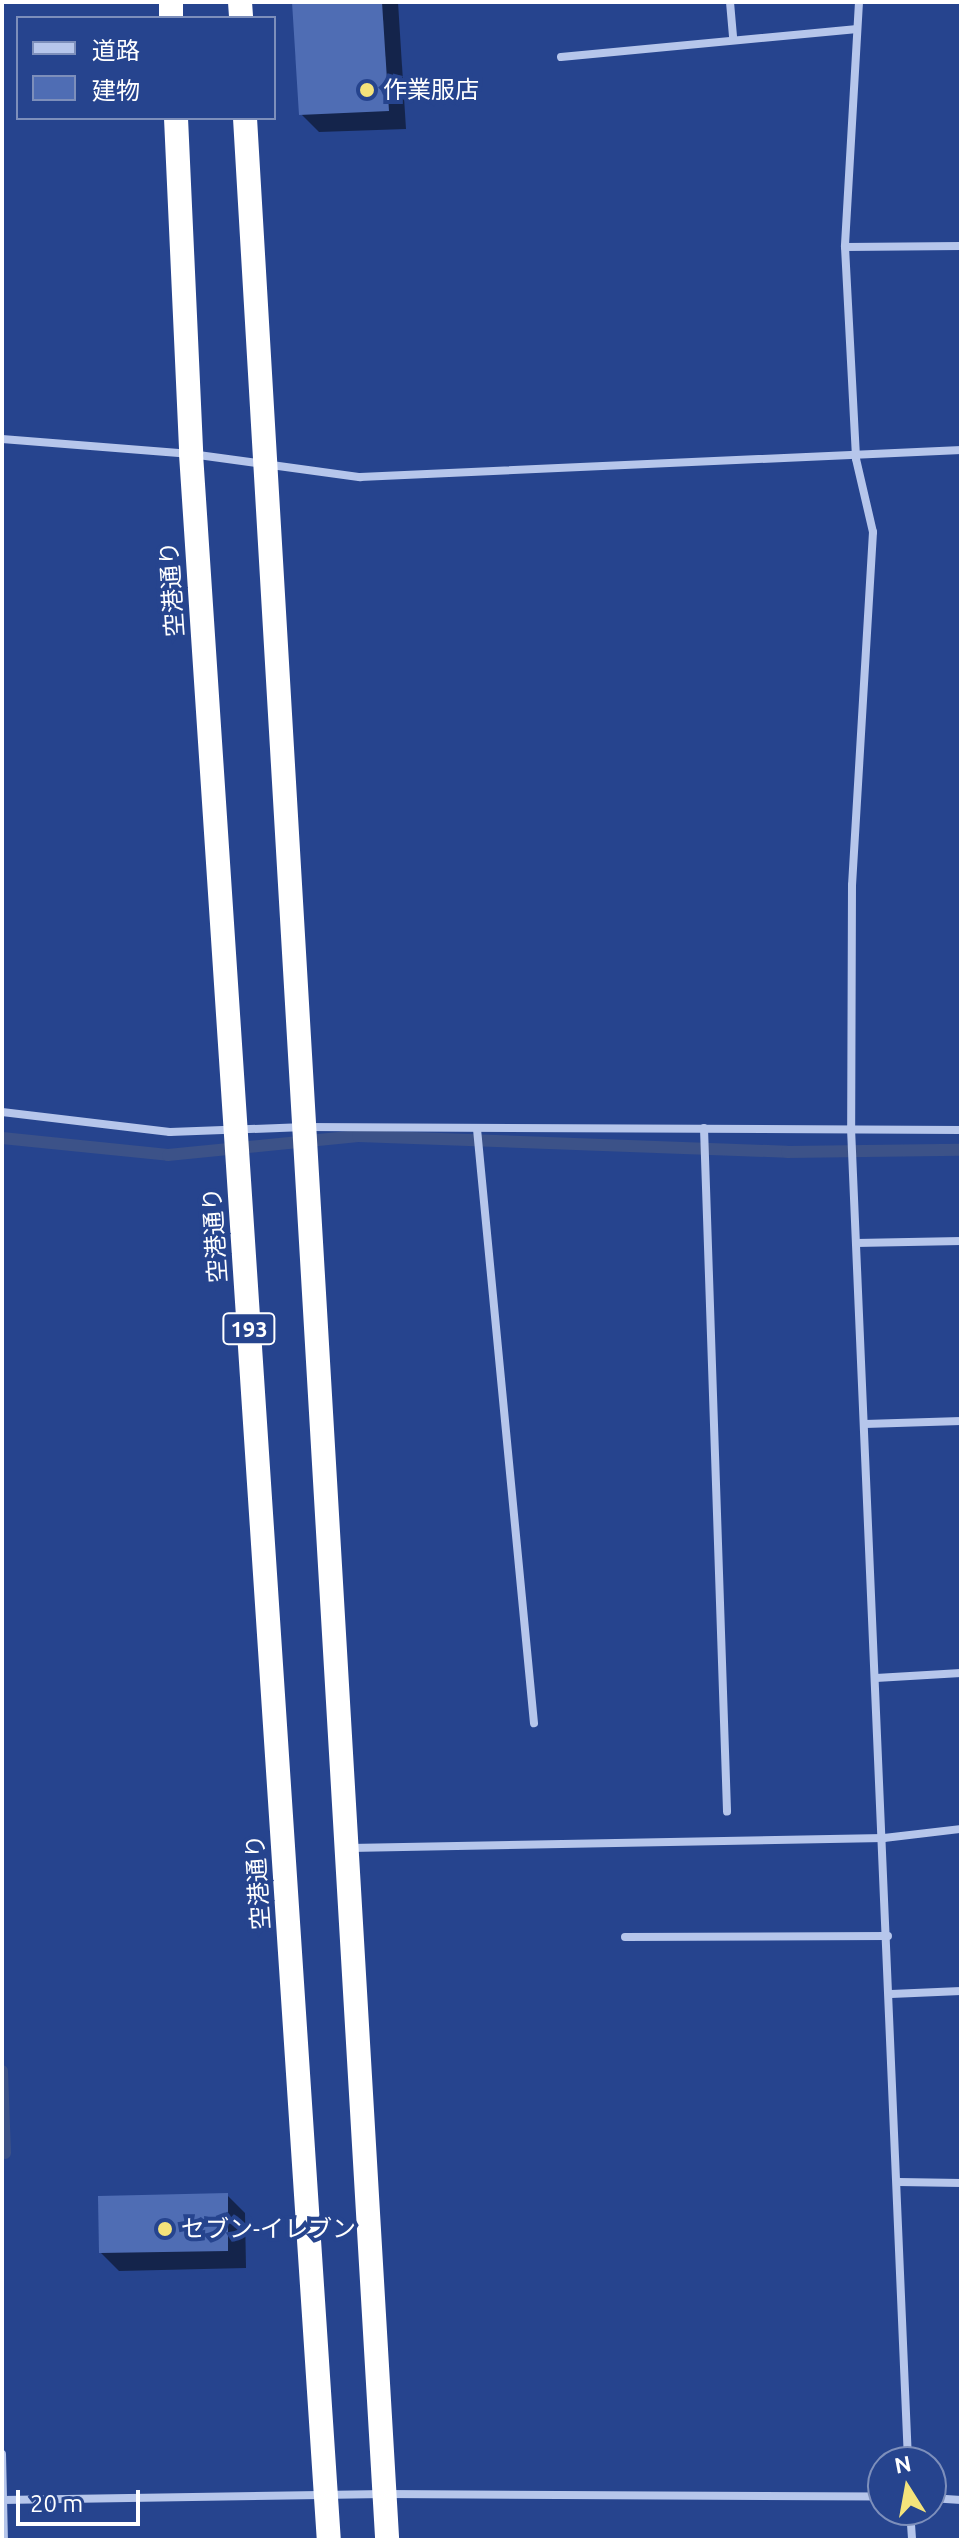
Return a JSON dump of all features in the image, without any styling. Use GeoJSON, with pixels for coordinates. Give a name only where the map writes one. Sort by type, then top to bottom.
{"type":"FeatureCollection","features":[{"type":"Feature","properties":{"kind":"highway","name":"空港通り"},"geometry":{"type":"LineString","coordinates":[[176,120],[191,454],[329,2540]]}},
{"type":"Feature","properties":{"kind":"highway"},"geometry":{"type":"LineString","coordinates":[[245,120],[262,466],[305,1127],[387,2540]]}},
{"type":"Feature","properties":{"kind":"street"},"geometry":{"type":"LineString","coordinates":[[730,2],[733,40]]}},
{"type":"Feature","properties":{"kind":"street"},"geometry":{"type":"LineString","coordinates":[[859,2],[855,29],[845,247],[856,459],[873,532],[852,885],[851,1128],[891,1994],[907,2446]]}},
{"type":"Feature","properties":{"kind":"street"},"geometry":{"type":"LineString","coordinates":[[561,57],[855,29]]}},
{"type":"Feature","properties":{"kind":"street"},"geometry":{"type":"LineString","coordinates":[[845,247],[961,246]]}},
{"type":"Feature","properties":{"kind":"street"},"geometry":{"type":"LineString","coordinates":[[2,439],[191,454],[360,477],[856,459],[961,450]]}},
{"type":"Feature","properties":{"kind":"street"},"geometry":{"type":"LineString","coordinates":[[2,1112],[170,1132],[305,1127],[961,1130]]}},
{"type":"Feature","properties":{"kind":"street"},"geometry":{"type":"LineString","coordinates":[[704,1128],[727,1812]]}},
{"type":"Feature","properties":{"kind":"street"},"geometry":{"type":"LineString","coordinates":[[477,1129],[534,1723]]}},
{"type":"Feature","properties":{"kind":"street"},"geometry":{"type":"LineString","coordinates":[[856,1243],[961,1241]]}},
{"type":"Feature","properties":{"kind":"street"},"geometry":{"type":"LineString","coordinates":[[865,1424],[961,1421]]}},
{"type":"Feature","properties":{"kind":"street"},"geometry":{"type":"LineString","coordinates":[[876,1678],[961,1673]]}},
{"type":"Feature","properties":{"kind":"street"},"geometry":{"type":"LineString","coordinates":[[347,1848],[884,1838],[961,1829]]}},
{"type":"Feature","properties":{"kind":"street"},"geometry":{"type":"LineString","coordinates":[[625,1937],[888,1936]]}},
{"type":"Feature","properties":{"kind":"street"},"geometry":{"type":"LineString","coordinates":[[891,1994],[961,1991]]}},
{"type":"Feature","properties":{"kind":"street"},"geometry":{"type":"LineString","coordinates":[[899,2182],[961,2183]]}},
{"type":"Feature","properties":{"kind":"street"},"geometry":{"type":"LineString","coordinates":[[2,2454],[4,2540]]}},
{"type":"Feature","properties":{"kind":"street"},"geometry":{"type":"LineString","coordinates":[[4,2500],[385,2494],[867,2497]]}},
{"type":"Feature","properties":{"kind":"building"},"geometry":{"type":"Polygon","coordinates":[[[292,2],[382,2],[389,111],[299,115],[292,2]]]}},
{"type":"Feature","properties":{"kind":"building"},"geometry":{"type":"Polygon","coordinates":[[[228,2193],[228,2251],[99,2253],[98,2196],[228,2193]]]}},
{"type":"Feature","properties":{"kind":"waterway"},"geometry":{"type":"LineString","coordinates":[[2,1138],[168,1155],[358,1136],[787,1152],[961,1150]]}},
{"type":"Feature","properties":{"kind":"waterway"},"geometry":{"type":"LineString","coordinates":[[2,2071],[5,2153]]}},
{"type":"Feature","properties":{"kind":"place","name":"作業服店"},"geometry":{"type":"Point","coordinates":[367,90]}},
{"type":"Feature","properties":{"kind":"place","name":"セブン-イレブン"},"geometry":{"type":"Point","coordinates":[165,2229]}}]}
